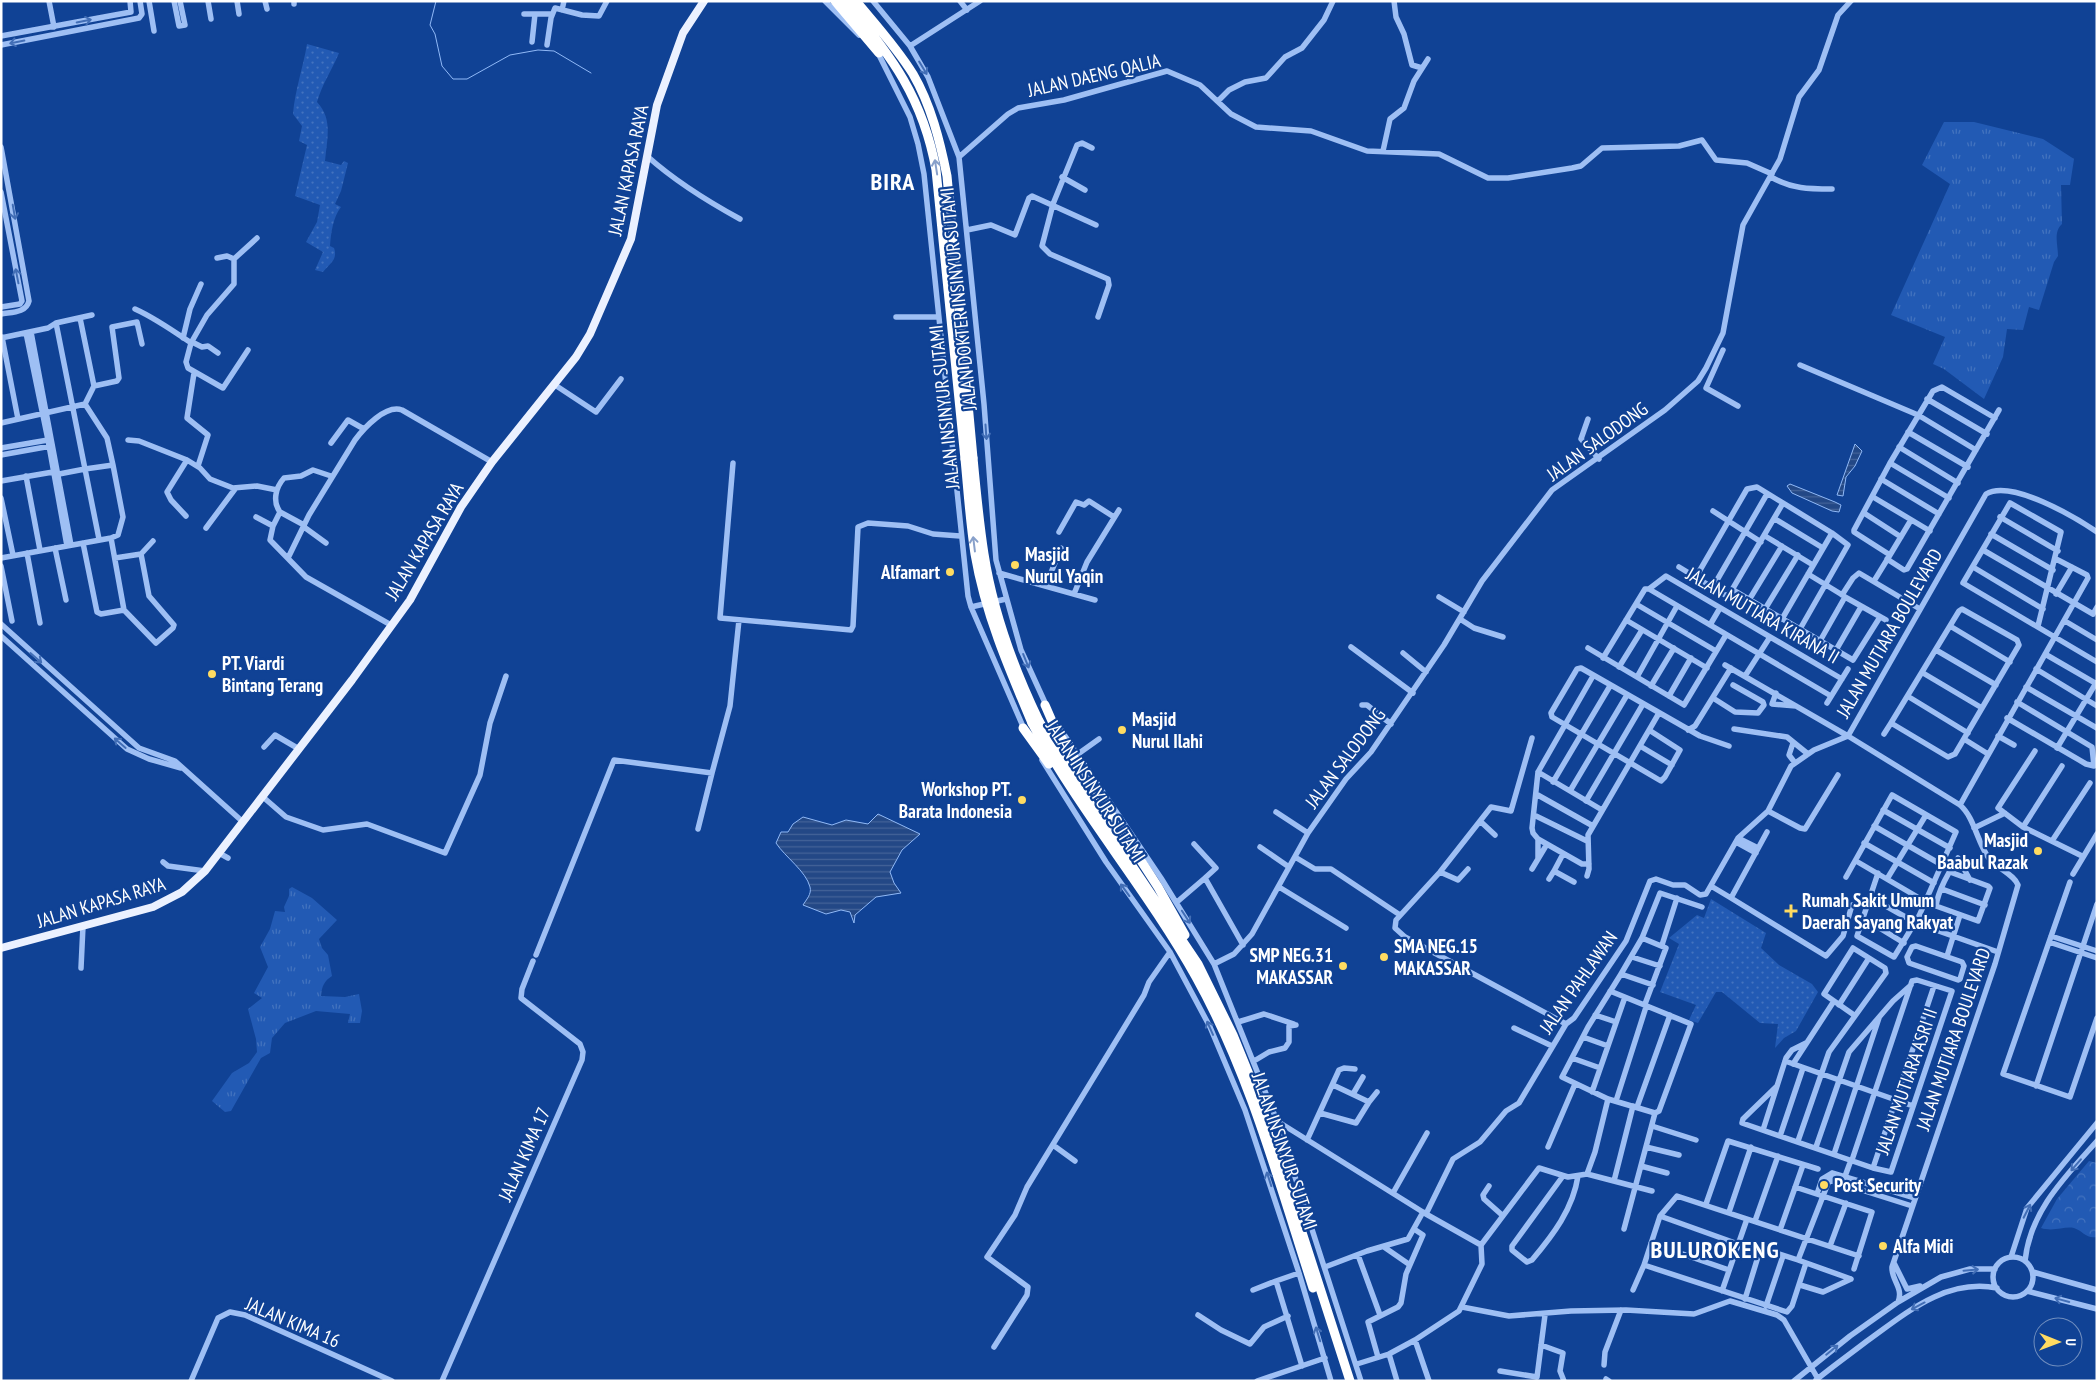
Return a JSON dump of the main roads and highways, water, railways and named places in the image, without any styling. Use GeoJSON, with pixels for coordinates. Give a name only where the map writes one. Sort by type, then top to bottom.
{"type":"FeatureCollection","features":[{"type":"Feature","properties":{"kind":"highway"},"geometry":{"type":"LineString","coordinates":[[835,1],[879,53]]}},
{"type":"Feature","properties":{"kind":"highway","name":"JALAN INSINYUR SUTAMI"},"geometry":{"type":"LineString","coordinates":[[846,1],[880,42],[905,80],[931,140],[969,458],[984,554],[992,596],[1012,656],[1049,754],[1094,824],[1165,925],[1197,978],[1232,1052],[1261,1125],[1343,1381]]}},
{"type":"Feature","properties":{"kind":"highway","name":"JALAN INSINYUR SUTAMI"},"geometry":{"type":"LineString","coordinates":[[856,1],[886,37],[913,75],[939,138],[947,176],[969,458]]}},
{"type":"Feature","properties":{"kind":"highway"},"geometry":{"type":"LineString","coordinates":[[1045,705],[1054,728],[1178,920],[1198,964]]}},
{"type":"Feature","properties":{"kind":"highway","name":"JALAN INSINYUR SUTAMI"},"geometry":{"type":"LineString","coordinates":[[1036,722],[1198,964],[1233,1035],[1259,1099],[1350,1381]]}},
{"type":"Feature","properties":{"kind":"highway"},"geometry":{"type":"LineString","coordinates":[[1023,728],[1094,824]]}},
{"type":"Feature","properties":{"kind":"main road","name":"JALAN KAPASA RAYA"},"geometry":{"type":"LineString","coordinates":[[1,948],[153,907],[171,900],[190,886],[205,871],[263,797],[410,600],[461,507],[492,462],[555,385],[590,334],[625,256],[636,219],[657,106],[687,24],[704,1]]}},
{"type":"Feature","properties":{"kind":"waterway"},"geometry":{"type":"LineString","coordinates":[[436,1],[430,25],[435,34],[442,66],[453,79],[467,79],[510,55],[538,50],[554,51],[591,73]]}},
{"type":"Feature","properties":{"kind":"place","name":"Masjid Nurul Yaqin"},"geometry":{"type":"Point","coordinates":[1015,565]}},
{"type":"Feature","properties":{"kind":"place","name":"Alfamart"},"geometry":{"type":"Point","coordinates":[950,572]}},
{"type":"Feature","properties":{"kind":"place","name":"PT. Viardi Bintang Terang"},"geometry":{"type":"Point","coordinates":[212,674]}},
{"type":"Feature","properties":{"kind":"place","name":"Masjid Nurul Ilahi"},"geometry":{"type":"Point","coordinates":[1122,730]}},
{"type":"Feature","properties":{"kind":"place","name":"Workshop PT. Barata Indonesia"},"geometry":{"type":"Point","coordinates":[1022,800]}},
{"type":"Feature","properties":{"kind":"place","name":"Masjid Baabul Razak"},"geometry":{"type":"Point","coordinates":[2038,851]}},
{"type":"Feature","properties":{"kind":"place","name":"Rumah Sakit Umum Daerah Sayang Rakyat"},"geometry":{"type":"Point","coordinates":[1791,911]}},
{"type":"Feature","properties":{"kind":"place","name":"SMA NEG.15 MAKASSAR"},"geometry":{"type":"Point","coordinates":[1384,957]}},
{"type":"Feature","properties":{"kind":"place","name":"SMP NEG.31 MAKASSAR"},"geometry":{"type":"Point","coordinates":[1343,966]}},
{"type":"Feature","properties":{"kind":"place","name":"Post Security"},"geometry":{"type":"Point","coordinates":[1824,1185]}},
{"type":"Feature","properties":{"kind":"place","name":"Alfa Midi"},"geometry":{"type":"Point","coordinates":[1883,1246]}},
{"type":"Feature","properties":{"kind":"district","name":"BIRA"},"geometry":{"type":"Point","coordinates":[893,182]}},
{"type":"Feature","properties":{"kind":"district","name":"BULUROKENG"},"geometry":{"type":"Point","coordinates":[1715,1250]}}]}
